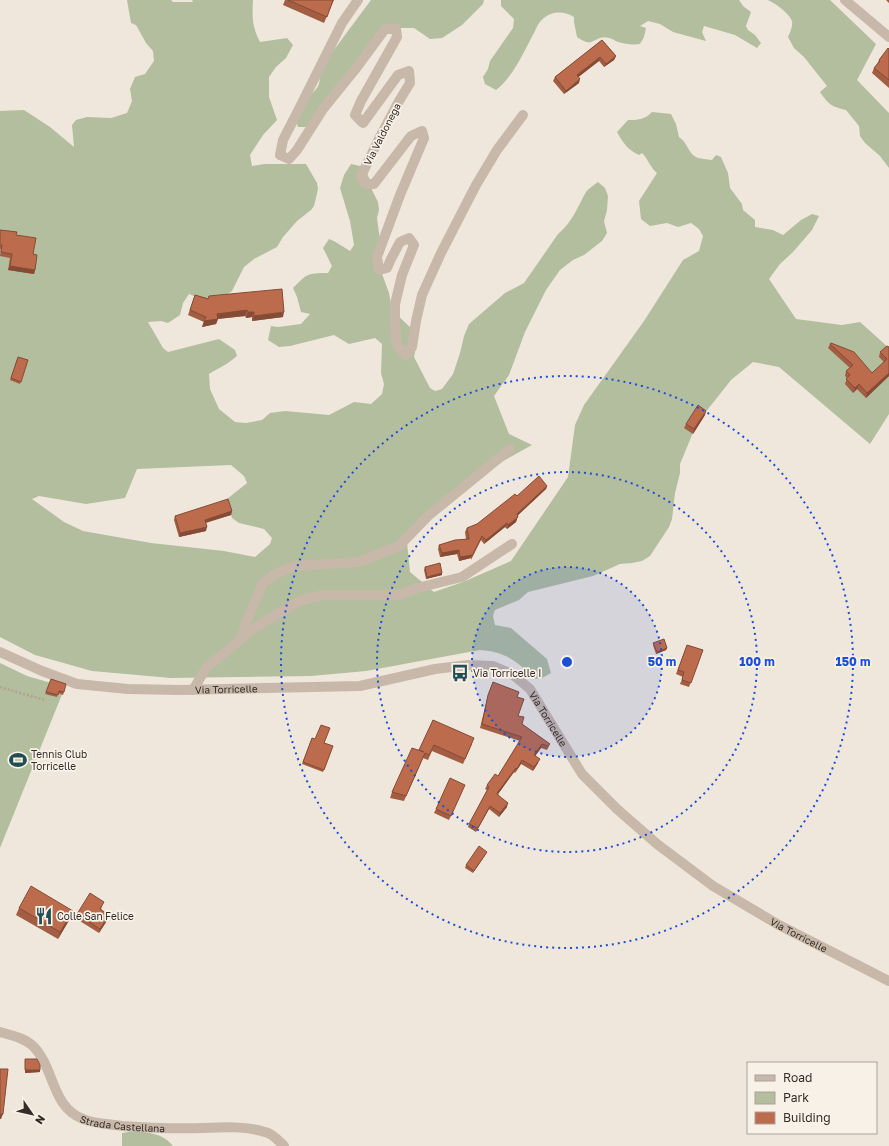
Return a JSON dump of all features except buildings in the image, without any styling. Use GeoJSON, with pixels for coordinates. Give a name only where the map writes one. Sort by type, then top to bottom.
{"type":"FeatureCollection","features":[{"type":"Feature","properties":{"kind":"street","name":"Via Valdonega"},"geometry":{"type":"LineString","coordinates":[[358,0],[342,23],[283,140],[280,154],[289,159],[297,150],[323,109],[385,29],[396,29],[397,37],[361,101],[355,116],[363,123],[398,75],[409,71],[410,83],[398,101],[361,176],[365,184],[374,184],[411,136],[422,131],[424,138],[400,195],[377,257],[379,270],[387,268],[400,242],[409,238],[414,245],[402,275],[395,304],[395,325],[398,345],[406,355],[412,346],[422,295],[440,253],[476,185],[497,150],[523,116]]}},
{"type":"Feature","properties":{"kind":"street"},"geometry":{"type":"LineString","coordinates":[[845,0],[889,37]]}},
{"type":"Feature","properties":{"kind":"street"},"geometry":{"type":"LineString","coordinates":[[242,638],[246,623],[262,584],[275,574],[295,566],[359,562],[399,546],[428,516],[510,449]]}},
{"type":"Feature","properties":{"kind":"street"},"geometry":{"type":"LineString","coordinates":[[193,690],[206,668],[242,638],[253,629],[301,600],[323,595],[399,594],[462,577],[512,544]]}},
{"type":"Feature","properties":{"kind":"street","name":"Via Torricelle"},"geometry":{"type":"LineString","coordinates":[[0,652],[42,671],[77,684],[128,689],[193,690],[360,686],[435,669],[468,665],[493,666],[512,674],[530,689],[582,774],[617,809],[657,844],[713,886],[779,925],[889,981]]}},
{"type":"Feature","properties":{"kind":"street","name":"Strada Castellana"},"geometry":{"type":"LineString","coordinates":[[0,1032],[18,1037],[32,1045],[42,1058],[56,1092],[67,1110],[83,1119],[108,1124],[172,1129],[246,1129],[266,1132],[284,1146]]}},
{"type":"Feature","properties":{"kind":"path"},"geometry":{"type":"LineString","coordinates":[[0,687],[45,700]]}},
{"type":"Feature","properties":{"kind":"green space"},"geometry":{"type":"Polygon","coordinates":[[[127,0],[171,0],[173,2],[193,2],[192,0],[253,0],[253,22],[255,32],[260,42],[287,38],[293,45],[286,58],[276,67],[269,77],[269,97],[277,120],[263,135],[250,155],[252,166],[264,164],[306,164],[317,183],[318,189],[314,206],[297,221],[283,237],[277,247],[254,259],[244,267],[232,291],[222,298],[199,298],[189,294],[183,303],[180,315],[168,323],[161,321],[148,322],[163,348],[168,352],[219,339],[235,350],[237,356],[227,364],[209,374],[210,389],[219,409],[235,422],[246,423],[262,420],[270,413],[285,411],[329,415],[354,402],[371,404],[382,394],[384,384],[381,373],[382,344],[375,338],[349,344],[334,335],[290,346],[279,347],[268,340],[271,326],[278,327],[301,324],[310,314],[301,312],[293,288],[308,275],[328,273],[332,266],[323,248],[329,239],[350,251],[354,245],[350,221],[340,188],[344,175],[351,164],[364,167],[370,180],[372,190],[378,202],[379,210],[377,218],[382,255],[381,271],[389,293],[392,310],[415,332],[416,346],[414,357],[430,388],[435,391],[442,389],[453,374],[469,324],[505,293],[524,283],[558,234],[571,220],[589,189],[598,182],[605,188],[608,196],[607,210],[604,221],[607,233],[602,241],[584,255],[573,260],[560,270],[546,290],[525,332],[509,375],[494,396],[509,434],[532,445],[476,476],[407,542],[410,572],[434,592],[463,582],[511,561],[568,477],[575,425],[584,405],[644,321],[683,260],[699,251],[703,236],[699,229],[691,223],[678,227],[667,223],[650,226],[641,219],[639,201],[657,173],[642,153],[639,155],[629,148],[617,132],[628,120],[641,119],[652,112],[671,114],[676,124],[679,137],[693,155],[699,158],[712,160],[716,155],[721,157],[728,173],[730,188],[742,204],[743,210],[755,220],[755,227],[773,230],[783,235],[801,220],[812,214],[819,216],[812,230],[793,252],[780,264],[769,279],[796,319],[842,325],[860,322],[889,348],[889,414],[870,444],[779,367],[753,362],[731,380],[697,423],[680,464],[680,473],[675,493],[672,519],[669,527],[650,556],[642,561],[620,564],[593,576],[528,592],[519,600],[495,610],[493,616],[495,625],[511,628],[547,659],[551,673],[542,678],[535,679],[517,662],[504,655],[480,650],[366,671],[311,676],[171,678],[92,671],[35,655],[0,637],[0,111],[24,110],[50,127],[74,147],[72,125],[76,120],[87,117],[111,118],[127,113],[132,101],[130,89],[135,77],[145,74],[154,61],[153,51],[146,43],[136,25],[131,23],[127,0]],[[231,465],[137,469],[125,498],[86,504],[39,496],[32,499],[64,522],[83,531],[151,543],[224,551],[255,557],[270,544],[272,538],[264,529],[239,523],[232,518],[227,499],[247,483],[244,476],[231,465]]]}},
{"type":"Feature","properties":{"kind":"green space"},"geometry":{"type":"Polygon","coordinates":[[[371,0],[484,0],[483,4],[462,25],[442,38],[430,39],[414,28],[392,28],[309,127],[298,127],[296,120],[301,107],[319,84],[319,70],[371,0]]]}},
{"type":"Feature","properties":{"kind":"green space"},"geometry":{"type":"Polygon","coordinates":[[[501,0],[739,0],[743,6],[751,12],[746,26],[748,30],[755,35],[761,43],[757,48],[735,35],[704,26],[702,32],[706,41],[673,32],[660,24],[648,21],[640,26],[646,28],[644,37],[640,44],[623,43],[604,37],[587,42],[577,37],[574,17],[568,14],[556,13],[546,16],[541,20],[523,55],[508,78],[496,90],[485,84],[483,77],[488,69],[490,61],[513,28],[514,19],[501,6],[501,0]]]}},
{"type":"Feature","properties":{"kind":"green space"},"geometry":{"type":"Polygon","coordinates":[[[768,0],[830,0],[876,44],[857,80],[889,113],[889,168],[880,156],[865,143],[860,136],[859,126],[846,110],[837,108],[828,102],[820,92],[827,86],[804,57],[794,48],[788,37],[792,21],[782,9],[768,0]]]}},
{"type":"Feature","properties":{"kind":"green space","name":"Tennis Club Torricelle"},"geometry":{"type":"Polygon","coordinates":[[[0,663],[27,676],[65,687],[0,848],[0,663]]]}},
{"type":"Feature","properties":{"kind":"green space"},"geometry":{"type":"Polygon","coordinates":[[[135,1131],[160,1136],[165,1138],[173,1146],[122,1146],[122,1133],[135,1131]]]}},
{"type":"Feature","properties":{"kind":"place","name":"Via Torricelle I"},"geometry":{"type":"Point","coordinates":[460,673]}},
{"type":"Feature","properties":{"kind":"place","name":"Tennis Club Torricelle"},"geometry":{"type":"Point","coordinates":[18,760]}},
{"type":"Feature","properties":{"kind":"place","name":"Colle San Felice"},"geometry":{"type":"Point","coordinates":[44,916]}}]}
